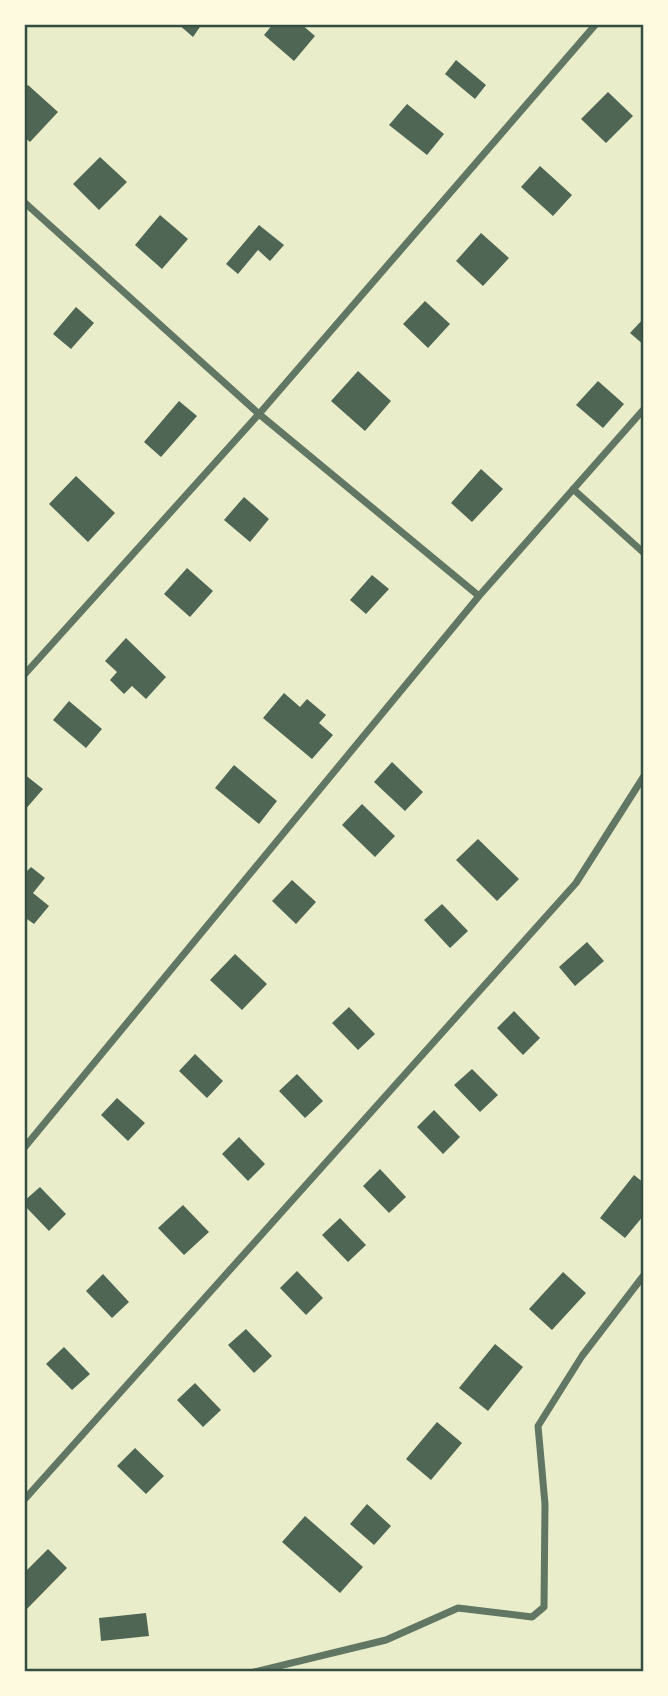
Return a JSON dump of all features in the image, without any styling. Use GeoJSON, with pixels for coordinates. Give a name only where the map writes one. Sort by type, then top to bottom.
{"type":"FeatureCollection","features":[{"type":"Feature","properties":{"kind":"street"},"geometry":{"type":"LineString","coordinates":[[24,675],[259,414],[596,24]]}},
{"type":"Feature","properties":{"kind":"street"},"geometry":{"type":"LineString","coordinates":[[24,202],[259,414],[479,596]]}},
{"type":"Feature","properties":{"kind":"street"},"geometry":{"type":"LineString","coordinates":[[24,1148],[479,596],[643,409]]}},
{"type":"Feature","properties":{"kind":"street"},"geometry":{"type":"LineString","coordinates":[[573,489],[643,553]]}},
{"type":"Feature","properties":{"kind":"street"},"geometry":{"type":"LineString","coordinates":[[24,1500],[576,883],[643,776]]}},
{"type":"Feature","properties":{"kind":"street"},"geometry":{"type":"LineString","coordinates":[[254,1671],[386,1640],[458,1608],[532,1617],[544,1607],[545,1504],[538,1426],[582,1356],[643,1275]]}},
{"type":"Feature","properties":{"kind":"building"},"geometry":{"type":"Polygon","coordinates":[[[178,24],[202,24],[193,37],[178,24]]]}},
{"type":"Feature","properties":{"kind":"building"},"geometry":{"type":"Polygon","coordinates":[[[273,24],[301,24],[315,36],[294,61],[264,35],[273,24]]]}},
{"type":"Feature","properties":{"kind":"building"},"geometry":{"type":"Polygon","coordinates":[[[456,60],[486,85],[475,99],[445,74],[456,60]]]}},
{"type":"Feature","properties":{"kind":"building"},"geometry":{"type":"Polygon","coordinates":[[[28,85],[58,112],[30,142],[24,137],[24,89],[28,85]]]}},
{"type":"Feature","properties":{"kind":"building"},"geometry":{"type":"Polygon","coordinates":[[[608,92],[633,116],[606,143],[581,119],[608,92]]]}},
{"type":"Feature","properties":{"kind":"building"},"geometry":{"type":"Polygon","coordinates":[[[407,104],[444,134],[427,155],[389,125],[407,104]]]}},
{"type":"Feature","properties":{"kind":"building"},"geometry":{"type":"Polygon","coordinates":[[[100,157],[127,182],[99,210],[73,184],[100,157]]]}},
{"type":"Feature","properties":{"kind":"building"},"geometry":{"type":"Polygon","coordinates":[[[540,166],[572,195],[553,216],[521,187],[540,166]]]}},
{"type":"Feature","properties":{"kind":"building"},"geometry":{"type":"Polygon","coordinates":[[[160,215],[188,239],[162,269],[135,245],[160,215]]]}},
{"type":"Feature","properties":{"kind":"building"},"geometry":{"type":"Polygon","coordinates":[[[259,225],[284,245],[270,261],[258,250],[238,274],[226,264],[259,225]]]}},
{"type":"Feature","properties":{"kind":"building"},"geometry":{"type":"Polygon","coordinates":[[[481,233],[509,258],[483,286],[456,261],[481,233]]]}},
{"type":"Feature","properties":{"kind":"building"},"geometry":{"type":"Polygon","coordinates":[[[425,301],[450,324],[428,348],[403,324],[425,301]]]}},
{"type":"Feature","properties":{"kind":"building"},"geometry":{"type":"Polygon","coordinates":[[[76,307],[94,323],[71,349],[53,334],[76,307]]]}},
{"type":"Feature","properties":{"kind":"building"},"geometry":{"type":"Polygon","coordinates":[[[644,318],[644,345],[630,333],[644,318]]]}},
{"type":"Feature","properties":{"kind":"building"},"geometry":{"type":"Polygon","coordinates":[[[358,371],[391,401],[365,431],[331,401],[358,371]]]}},
{"type":"Feature","properties":{"kind":"building"},"geometry":{"type":"Polygon","coordinates":[[[598,381],[624,404],[603,428],[576,405],[598,381]]]}},
{"type":"Feature","properties":{"kind":"building"},"geometry":{"type":"Polygon","coordinates":[[[179,401],[197,416],[161,457],[144,442],[179,401]]]}},
{"type":"Feature","properties":{"kind":"building"},"geometry":{"type":"Polygon","coordinates":[[[481,469],[503,489],[472,522],[451,503],[481,469]]]}},
{"type":"Feature","properties":{"kind":"building"},"geometry":{"type":"Polygon","coordinates":[[[76,476],[115,513],[88,542],[49,504],[76,476]]]}},
{"type":"Feature","properties":{"kind":"building"},"geometry":{"type":"Polygon","coordinates":[[[244,497],[269,519],[250,542],[224,520],[244,497]]]}},
{"type":"Feature","properties":{"kind":"building"},"geometry":{"type":"Polygon","coordinates":[[[187,568],[213,591],[190,617],[164,594],[187,568]]]}},
{"type":"Feature","properties":{"kind":"building"},"geometry":{"type":"Polygon","coordinates":[[[372,575],[389,589],[366,614],[350,600],[372,575]]]}},
{"type":"Feature","properties":{"kind":"building"},"geometry":{"type":"Polygon","coordinates":[[[126,638],[166,677],[146,699],[132,686],[124,694],[110,680],[117,672],[105,661],[126,638]]]}},
{"type":"Feature","properties":{"kind":"building"},"geometry":{"type":"Polygon","coordinates":[[[284,693],[300,707],[307,699],[326,715],[319,723],[333,735],[312,759],[263,718],[284,693]]]}},
{"type":"Feature","properties":{"kind":"building"},"geometry":{"type":"Polygon","coordinates":[[[69,701],[102,729],[86,748],[53,720],[69,701]]]}},
{"type":"Feature","properties":{"kind":"building"},"geometry":{"type":"Polygon","coordinates":[[[392,762],[423,792],[405,811],[374,782],[392,762]]]}},
{"type":"Feature","properties":{"kind":"building"},"geometry":{"type":"Polygon","coordinates":[[[234,765],[277,801],[259,824],[215,788],[234,765]]]}},
{"type":"Feature","properties":{"kind":"building"},"geometry":{"type":"Polygon","coordinates":[[[24,774],[43,789],[24,811],[24,774]]]}},
{"type":"Feature","properties":{"kind":"building"},"geometry":{"type":"Polygon","coordinates":[[[362,804],[395,836],[375,857],[342,825],[362,804]]]}},
{"type":"Feature","properties":{"kind":"building"},"geometry":{"type":"Polygon","coordinates":[[[478,839],[519,879],[497,901],[456,860],[478,839]]]}},
{"type":"Feature","properties":{"kind":"building"},"geometry":{"type":"Polygon","coordinates":[[[31,867],[45,878],[33,893],[49,906],[34,924],[24,917],[24,874],[31,867]]]}},
{"type":"Feature","properties":{"kind":"building"},"geometry":{"type":"Polygon","coordinates":[[[292,880],[316,902],[296,924],[272,901],[292,880]]]}},
{"type":"Feature","properties":{"kind":"building"},"geometry":{"type":"Polygon","coordinates":[[[442,904],[468,931],[450,948],[424,920],[442,904]]]}},
{"type":"Feature","properties":{"kind":"building"},"geometry":{"type":"Polygon","coordinates":[[[587,942],[604,961],[575,986],[559,967],[587,942]]]}},
{"type":"Feature","properties":{"kind":"building"},"geometry":{"type":"Polygon","coordinates":[[[235,954],[267,984],[242,1010],[210,980],[235,954]]]}},
{"type":"Feature","properties":{"kind":"building"},"geometry":{"type":"Polygon","coordinates":[[[349,1007],[375,1034],[358,1050],[332,1023],[349,1007]]]}},
{"type":"Feature","properties":{"kind":"building"},"geometry":{"type":"Polygon","coordinates":[[[514,1011],[540,1038],[523,1055],[497,1028],[514,1011]]]}},
{"type":"Feature","properties":{"kind":"building"},"geometry":{"type":"Polygon","coordinates":[[[195,1054],[223,1081],[207,1098],[179,1071],[195,1054]]]}},
{"type":"Feature","properties":{"kind":"building"},"geometry":{"type":"Polygon","coordinates":[[[472,1069],[498,1095],[480,1112],[454,1085],[472,1069]]]}},
{"type":"Feature","properties":{"kind":"building"},"geometry":{"type":"Polygon","coordinates":[[[297,1074],[323,1101],[305,1118],[279,1091],[297,1074]]]}},
{"type":"Feature","properties":{"kind":"building"},"geometry":{"type":"Polygon","coordinates":[[[117,1098],[145,1123],[128,1141],[101,1115],[117,1098]]]}},
{"type":"Feature","properties":{"kind":"building"},"geometry":{"type":"Polygon","coordinates":[[[434,1110],[460,1137],[443,1154],[417,1127],[434,1110]]]}},
{"type":"Feature","properties":{"kind":"building"},"geometry":{"type":"Polygon","coordinates":[[[239,1137],[265,1164],[248,1181],[222,1154],[239,1137]]]}},
{"type":"Feature","properties":{"kind":"building"},"geometry":{"type":"Polygon","coordinates":[[[380,1169],[406,1197],[389,1213],[363,1186],[380,1169]]]}},
{"type":"Feature","properties":{"kind":"building"},"geometry":{"type":"Polygon","coordinates":[[[634,1175],[644,1183],[644,1215],[625,1238],[600,1218],[634,1175]]]}},
{"type":"Feature","properties":{"kind":"building"},"geometry":{"type":"Polygon","coordinates":[[[40,1187],[66,1214],[49,1231],[24,1205],[24,1201],[40,1187]]]}},
{"type":"Feature","properties":{"kind":"building"},"geometry":{"type":"Polygon","coordinates":[[[183,1205],[209,1232],[184,1255],[158,1228],[183,1205]]]}},
{"type":"Feature","properties":{"kind":"building"},"geometry":{"type":"Polygon","coordinates":[[[340,1218],[366,1245],[348,1262],[322,1235],[340,1218]]]}},
{"type":"Feature","properties":{"kind":"building"},"geometry":{"type":"Polygon","coordinates":[[[297,1271],[323,1298],[306,1315],[280,1288],[297,1271]]]}},
{"type":"Feature","properties":{"kind":"building"},"geometry":{"type":"Polygon","coordinates":[[[563,1272],[586,1293],[552,1330],[529,1309],[563,1272]]]}},
{"type":"Feature","properties":{"kind":"building"},"geometry":{"type":"Polygon","coordinates":[[[103,1274],[129,1302],[112,1318],[86,1291],[103,1274]]]}},
{"type":"Feature","properties":{"kind":"building"},"geometry":{"type":"Polygon","coordinates":[[[246,1329],[272,1356],[254,1373],[228,1345],[246,1329]]]}},
{"type":"Feature","properties":{"kind":"building"},"geometry":{"type":"Polygon","coordinates":[[[495,1344],[523,1367],[488,1411],[459,1388],[495,1344]]]}},
{"type":"Feature","properties":{"kind":"building"},"geometry":{"type":"Polygon","coordinates":[[[64,1347],[90,1374],[72,1390],[46,1364],[64,1347]]]}},
{"type":"Feature","properties":{"kind":"building"},"geometry":{"type":"Polygon","coordinates":[[[195,1383],[221,1410],[203,1427],[177,1400],[195,1383]]]}},
{"type":"Feature","properties":{"kind":"building"},"geometry":{"type":"Polygon","coordinates":[[[437,1422],[462,1443],[431,1480],[406,1459],[437,1422]]]}},
{"type":"Feature","properties":{"kind":"building"},"geometry":{"type":"Polygon","coordinates":[[[135,1448],[164,1476],[146,1494],[117,1466],[135,1448]]]}},
{"type":"Feature","properties":{"kind":"building"},"geometry":{"type":"Polygon","coordinates":[[[367,1504],[391,1526],[374,1545],[350,1524],[367,1504]]]}},
{"type":"Feature","properties":{"kind":"building"},"geometry":{"type":"Polygon","coordinates":[[[305,1516],[363,1567],[340,1593],[282,1542],[305,1516]]]}},
{"type":"Feature","properties":{"kind":"building"},"geometry":{"type":"Polygon","coordinates":[[[48,1549],[67,1568],[24,1612],[24,1573],[48,1549]]]}},
{"type":"Feature","properties":{"kind":"building"},"geometry":{"type":"Polygon","coordinates":[[[146,1613],[149,1636],[101,1641],[99,1618],[146,1613]]]}}]}
